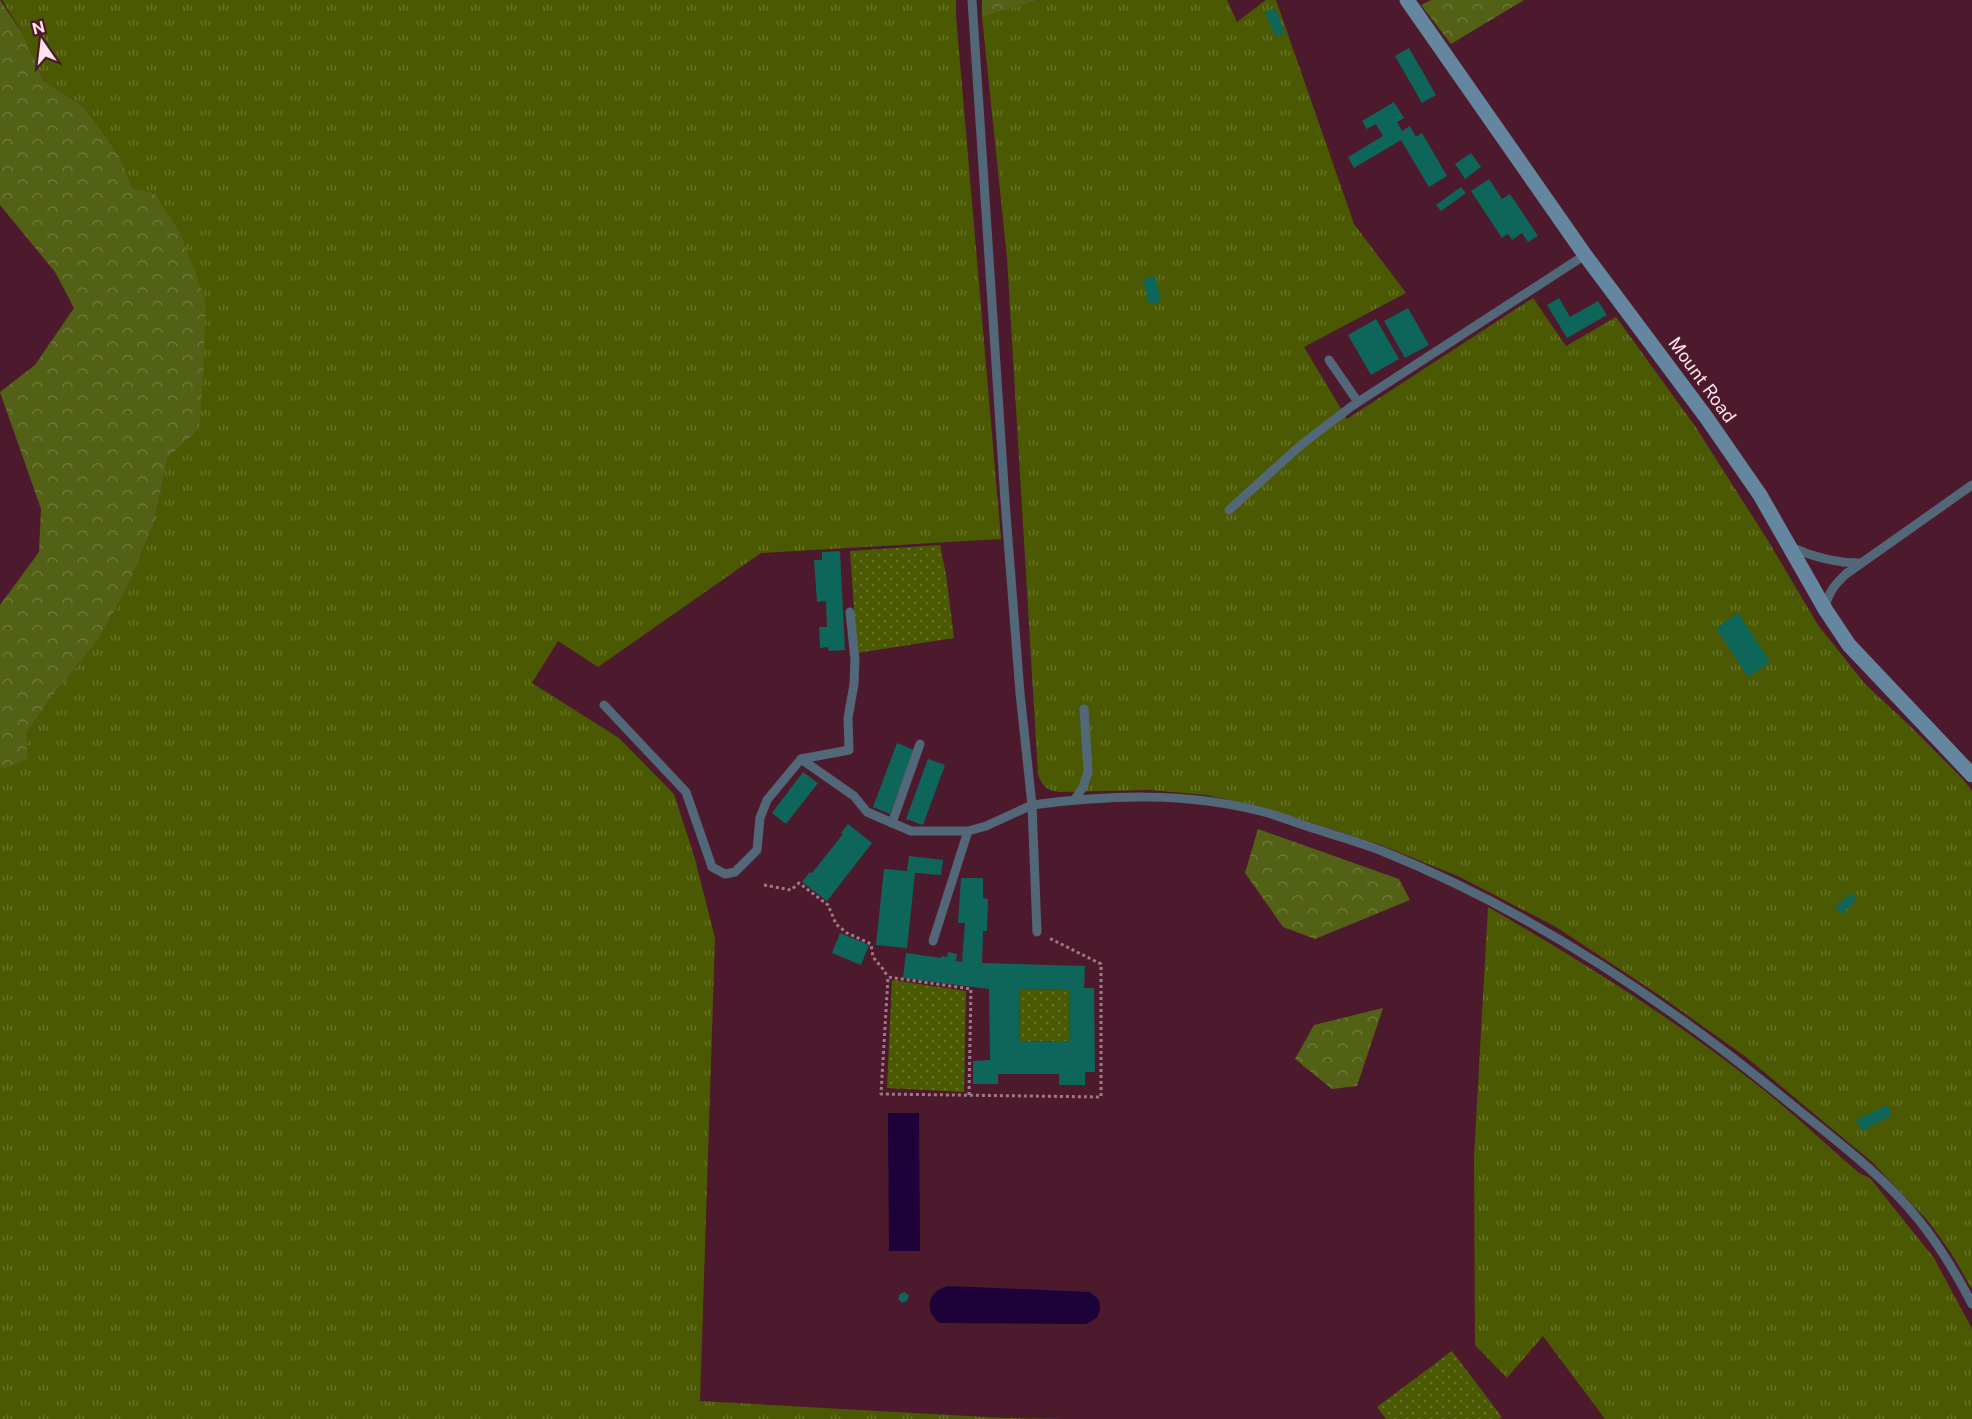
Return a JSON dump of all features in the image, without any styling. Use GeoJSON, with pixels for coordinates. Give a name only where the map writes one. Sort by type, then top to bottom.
{"type":"FeatureCollection","features":[{"type":"Feature","properties":{"kind":"street","name":"Mount Road"},"geometry":{"type":"LineString","coordinates":[[1407,0],[1585,255],[1706,417],[1760,495],[1825,609],[1849,645],[1972,775]]}},
{"type":"Feature","properties":{"kind":"lane"},"geometry":{"type":"LineString","coordinates":[[972,0],[1006,512],[1020,693],[1032,804],[1037,932]]}},
{"type":"Feature","properties":{"kind":"lane"},"geometry":{"type":"LineString","coordinates":[[1229,510],[1301,445],[1358,402],[1585,255]]}},
{"type":"Feature","properties":{"kind":"lane"},"geometry":{"type":"LineString","coordinates":[[1329,360],[1358,402]]}},
{"type":"Feature","properties":{"kind":"lane"},"geometry":{"type":"LineString","coordinates":[[1825,609],[1827,598],[1836,583],[1972,485]]}},
{"type":"Feature","properties":{"kind":"lane"},"geometry":{"type":"LineString","coordinates":[[1791,548],[1818,559],[1841,563],[1863,563]]}},
{"type":"Feature","properties":{"kind":"lane"},"geometry":{"type":"LineString","coordinates":[[604,705],[686,792],[712,867],[725,874],[735,872],[757,850],[760,818],[767,800],[801,759],[849,750],[848,717],[855,684],[850,612]]}},
{"type":"Feature","properties":{"kind":"lane"},"geometry":{"type":"LineString","coordinates":[[1076,799],[1088,772],[1084,709]]}},
{"type":"Feature","properties":{"kind":"lane"},"geometry":{"type":"LineString","coordinates":[[892,823],[920,744]]}},
{"type":"Feature","properties":{"kind":"lane"},"geometry":{"type":"LineString","coordinates":[[801,759],[854,796],[867,812],[911,831],[968,831],[986,826],[1032,804],[1076,799],[1150,796],[1206,801],[1261,812],[1381,851],[1457,884],[1553,934],[1656,1002],[1742,1064],[1868,1167],[1918,1219],[1958,1276],[1972,1304]]}},
{"type":"Feature","properties":{"kind":"lane"},"geometry":{"type":"LineString","coordinates":[[933,941],[968,831]]}},
{"type":"Feature","properties":{"kind":"path"},"geometry":{"type":"LineString","coordinates":[[764,885],[790,890],[800,883],[828,905],[836,924],[847,933],[872,944],[873,957],[888,977],[881,1094],[1101,1097],[1101,964],[1037,932]]}},
{"type":"Feature","properties":{"kind":"path"},"geometry":{"type":"LineString","coordinates":[[888,977],[970,989],[969,1095]]}},
{"type":"Feature","properties":{"kind":"green space"},"geometry":{"type":"Polygon","coordinates":[[[0,0],[24,36],[43,80],[84,107],[118,154],[133,189],[155,194],[180,233],[206,301],[199,429],[168,458],[153,526],[126,590],[97,642],[58,689],[26,733],[27,760],[0,770],[0,605],[39,552],[41,509],[0,392],[35,365],[74,308],[55,272],[0,205],[0,0]]]}},
{"type":"Feature","properties":{"kind":"green space"},"geometry":{"type":"Polygon","coordinates":[[[2,0],[956,0],[1001,539],[761,553],[598,667],[558,641],[532,683],[619,738],[674,794],[695,859],[715,938],[700,1401],[1003,1418],[1065,1419],[0,1419],[0,770],[26,760],[26,733],[58,689],[97,642],[126,590],[153,526],[168,458],[199,429],[133,189],[118,154],[84,107],[43,80],[24,36],[2,0]]]}},
{"type":"Feature","properties":{"kind":"green space"},"geometry":{"type":"Polygon","coordinates":[[[982,0],[1039,0],[982,17],[982,0]]]}},
{"type":"Feature","properties":{"kind":"green space"},"geometry":{"type":"Polygon","coordinates":[[[1039,0],[1227,0],[1237,22],[1266,0],[1276,0],[1354,224],[1406,293],[1304,347],[1347,419],[1533,298],[1566,346],[1616,317],[1695,426],[1767,539],[1818,625],[1865,684],[1962,778],[1972,791],[1972,1289],[1929,1222],[1872,1162],[1746,1057],[1659,995],[1556,927],[1460,877],[1381,845],[1262,807],[1206,795],[1149,790],[1060,792],[1043,785],[1038,774],[1007,258],[982,17],[1039,0]]]}},
{"type":"Feature","properties":{"kind":"green space"},"geometry":{"type":"Polygon","coordinates":[[[1431,0],[1524,0],[1451,44],[1421,5],[1431,0]]]}},
{"type":"Feature","properties":{"kind":"green space"},"geometry":{"type":"Polygon","coordinates":[[[940,545],[954,638],[857,653],[850,551],[940,545]]]}},
{"type":"Feature","properties":{"kind":"green space"},"geometry":{"type":"Polygon","coordinates":[[[1258,829],[1399,879],[1410,900],[1315,939],[1283,927],[1245,873],[1258,829]]]}},
{"type":"Feature","properties":{"kind":"green space"},"geometry":{"type":"Polygon","coordinates":[[[1488,907],[1590,968],[1688,1033],[1765,1091],[1859,1173],[1870,1178],[1934,1258],[1972,1329],[1972,1419],[1605,1419],[1543,1336],[1507,1378],[1475,1345],[1474,1157],[1488,907]]]}},
{"type":"Feature","properties":{"kind":"green space"},"geometry":{"type":"Polygon","coordinates":[[[892,980],[966,991],[964,1092],[887,1088],[892,980]]]}},
{"type":"Feature","properties":{"kind":"green space"},"geometry":{"type":"Polygon","coordinates":[[[1069,989],[1070,1041],[1020,1042],[1019,990],[1069,989]]]}},
{"type":"Feature","properties":{"kind":"green space"},"geometry":{"type":"Polygon","coordinates":[[[1383,1008],[1357,1086],[1332,1089],[1295,1059],[1314,1025],[1383,1008]]]}},
{"type":"Feature","properties":{"kind":"green space"},"geometry":{"type":"Polygon","coordinates":[[[1452,1351],[1502,1417],[1499,1419],[1386,1419],[1377,1407],[1452,1351]]]}},
{"type":"Feature","properties":{"kind":"shaded area"},"geometry":{"type":"Polygon","coordinates":[[[888,1113],[919,1113],[920,1251],[889,1251],[888,1113]]]}},
{"type":"Feature","properties":{"kind":"shaded area"},"geometry":{"type":"Polygon","coordinates":[[[948,1286],[1090,1292],[1099,1300],[1100,1309],[1097,1318],[1086,1324],[940,1323],[931,1313],[930,1302],[936,1292],[948,1286]]]}},
{"type":"Feature","properties":{"kind":"building"},"geometry":{"type":"Polygon","coordinates":[[[1275,8],[1285,33],[1275,36],[1265,12],[1275,8]]]}},
{"type":"Feature","properties":{"kind":"building"},"geometry":{"type":"Polygon","coordinates":[[[1409,48],[1436,95],[1422,103],[1395,56],[1409,48]]]}},
{"type":"Feature","properties":{"kind":"building"},"geometry":{"type":"Polygon","coordinates":[[[1394,102],[1404,118],[1397,122],[1402,131],[1410,126],[1416,137],[1422,133],[1447,176],[1429,187],[1401,140],[1354,168],[1348,157],[1383,136],[1376,124],[1367,129],[1362,121],[1394,102]]]}},
{"type":"Feature","properties":{"kind":"building"},"geometry":{"type":"Polygon","coordinates":[[[1471,153],[1481,167],[1465,179],[1455,164],[1471,153]]]}},
{"type":"Feature","properties":{"kind":"building"},"geometry":{"type":"Polygon","coordinates":[[[1489,179],[1502,199],[1510,194],[1538,236],[1528,242],[1522,233],[1512,240],[1508,234],[1502,238],[1471,191],[1489,179]]]}},
{"type":"Feature","properties":{"kind":"building"},"geometry":{"type":"Polygon","coordinates":[[[1461,187],[1466,193],[1441,211],[1436,205],[1461,187]]]}},
{"type":"Feature","properties":{"kind":"building"},"geometry":{"type":"Polygon","coordinates":[[[1155,276],[1161,301],[1149,305],[1143,279],[1155,276]]]}},
{"type":"Feature","properties":{"kind":"building"},"geometry":{"type":"Polygon","coordinates":[[[1559,298],[1570,317],[1598,301],[1607,315],[1567,338],[1547,305],[1559,298]]]}},
{"type":"Feature","properties":{"kind":"building"},"geometry":{"type":"Polygon","coordinates":[[[1408,308],[1429,345],[1405,358],[1384,321],[1408,308]]]}},
{"type":"Feature","properties":{"kind":"building"},"geometry":{"type":"Polygon","coordinates":[[[1376,319],[1399,359],[1371,375],[1348,335],[1376,319]]]}},
{"type":"Feature","properties":{"kind":"building"},"geometry":{"type":"Polygon","coordinates":[[[840,551],[845,650],[829,651],[828,647],[820,648],[819,627],[827,627],[826,601],[817,602],[814,560],[822,560],[822,552],[840,551]]]}},
{"type":"Feature","properties":{"kind":"building"},"geometry":{"type":"Polygon","coordinates":[[[1738,613],[1770,662],[1748,677],[1716,628],[1738,613]]]}},
{"type":"Feature","properties":{"kind":"building"},"geometry":{"type":"Polygon","coordinates":[[[897,743],[914,750],[890,814],[873,807],[897,743]]]}},
{"type":"Feature","properties":{"kind":"building"},"geometry":{"type":"Polygon","coordinates":[[[928,759],[945,765],[923,825],[906,819],[928,759]]]}},
{"type":"Feature","properties":{"kind":"building"},"geometry":{"type":"Polygon","coordinates":[[[803,772],[818,783],[786,824],[772,813],[803,772]]]}},
{"type":"Feature","properties":{"kind":"building"},"geometry":{"type":"Polygon","coordinates":[[[848,824],[872,843],[827,901],[802,882],[843,834],[841,833],[848,824]]]}},
{"type":"Feature","properties":{"kind":"building"},"geometry":{"type":"Polygon","coordinates":[[[909,856],[943,860],[941,875],[915,873],[907,948],[876,945],[884,869],[907,871],[909,856]]]}},
{"type":"Feature","properties":{"kind":"building"},"geometry":{"type":"Polygon","coordinates":[[[961,878],[983,878],[983,898],[988,899],[987,931],[983,931],[982,963],[1085,966],[1084,988],[1094,988],[1095,1072],[1085,1072],[1085,1085],[1059,1085],[1059,1074],[998,1074],[998,1084],[973,1084],[973,1061],[990,1060],[989,989],[903,978],[906,953],[941,958],[941,956],[947,957],[948,952],[957,954],[956,961],[962,962],[965,923],[958,923],[961,878]],[[1069,989],[1019,990],[1020,1042],[1070,1041],[1069,989]]]}},
{"type":"Feature","properties":{"kind":"building"},"geometry":{"type":"Polygon","coordinates":[[[1851,893],[1857,899],[1842,914],[1835,907],[1851,893]]]}},
{"type":"Feature","properties":{"kind":"building"},"geometry":{"type":"Polygon","coordinates":[[[840,933],[869,945],[861,965],[832,953],[840,933]]]}},
{"type":"Feature","properties":{"kind":"building"},"geometry":{"type":"Polygon","coordinates":[[[1887,1105],[1892,1115],[1862,1131],[1856,1120],[1887,1105]]]}},
{"type":"Feature","properties":{"kind":"building"},"geometry":{"type":"Polygon","coordinates":[[[905,1292],[909,1296],[907,1301],[902,1303],[898,1299],[900,1294],[905,1292]]]}}]}
